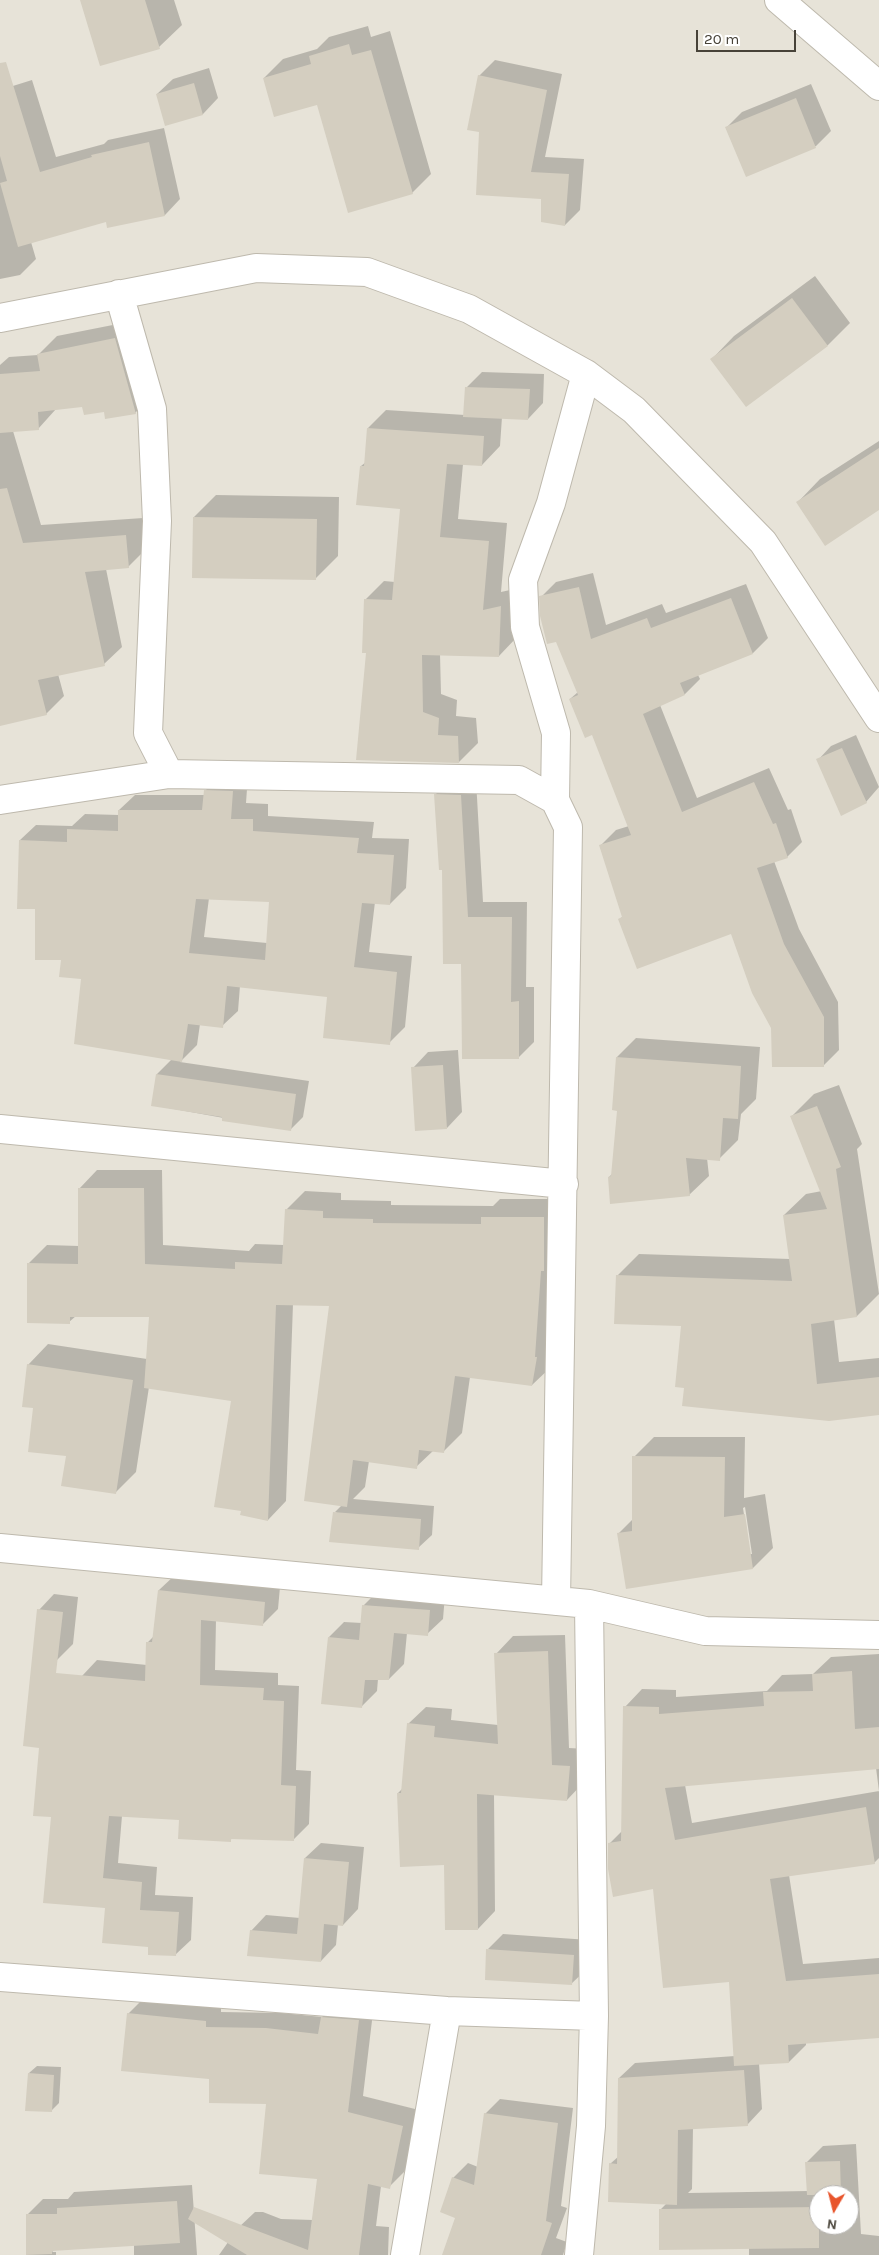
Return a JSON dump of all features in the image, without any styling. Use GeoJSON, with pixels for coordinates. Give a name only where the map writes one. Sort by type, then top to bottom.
{"type":"FeatureCollection","features":[{"type":"Feature","properties":{"kind":"street"},"geometry":{"type":"LineString","coordinates":[[779,0],[879,86]]}},
{"type":"Feature","properties":{"kind":"street"},"geometry":{"type":"LineString","coordinates":[[0,318],[256,268],[367,272],[469,309],[586,374],[634,410],[763,542],[879,718]]}},
{"type":"Feature","properties":{"kind":"street"},"geometry":{"type":"LineString","coordinates":[[119,294],[152,409],[157,521],[148,733],[169,774]]}},
{"type":"Feature","properties":{"kind":"street"},"geometry":{"type":"LineString","coordinates":[[556,1601],[564,1184],[568,827],[555,800],[556,733],[525,627],[523,580],[551,503],[586,374]]}},
{"type":"Feature","properties":{"kind":"street"},"geometry":{"type":"LineString","coordinates":[[0,800],[169,774],[519,780],[555,800]]}},
{"type":"Feature","properties":{"kind":"street"},"geometry":{"type":"LineString","coordinates":[[0,1129],[564,1184]]}},
{"type":"Feature","properties":{"kind":"street"},"geometry":{"type":"LineString","coordinates":[[0,1548],[589,1604],[705,1630],[879,1635]]}},
{"type":"Feature","properties":{"kind":"street"},"geometry":{"type":"LineString","coordinates":[[579,2255],[591,2126],[594,2016],[589,1604]]}},
{"type":"Feature","properties":{"kind":"street"},"geometry":{"type":"LineString","coordinates":[[0,1976],[447,2011],[594,2016]]}},
{"type":"Feature","properties":{"kind":"street"},"geometry":{"type":"LineString","coordinates":[[405,2255],[447,2011]]}},
{"type":"Feature","properties":{"kind":"shaded area"},"geometry":{"type":"Polygon","coordinates":[[[0,0],[879,0],[879,2255],[0,2255],[0,0]]]}},
{"type":"Feature","properties":{"kind":"building"},"geometry":{"type":"Polygon","coordinates":[[[80,0],[145,0],[160,49],[100,66],[80,0]]]}},
{"type":"Feature","properties":{"kind":"building"},"geometry":{"type":"Polygon","coordinates":[[[349,44],[352,55],[371,50],[413,194],[348,213],[317,105],[274,117],[263,78],[311,64],[309,56],[349,44]]]}},
{"type":"Feature","properties":{"kind":"building"},"geometry":{"type":"Polygon","coordinates":[[[6,62],[40,172],[92,157],[91,155],[149,142],[165,216],[107,228],[106,222],[18,247],[0,183],[7,181],[0,156],[0,63],[6,62]]]}},
{"type":"Feature","properties":{"kind":"building"},"geometry":{"type":"Polygon","coordinates":[[[478,75],[547,90],[531,172],[569,174],[565,226],[541,222],[541,199],[476,195],[479,132],[467,130],[478,75]]]}},
{"type":"Feature","properties":{"kind":"building"},"geometry":{"type":"Polygon","coordinates":[[[194,83],[203,115],[165,126],[156,94],[194,83]]]}},
{"type":"Feature","properties":{"kind":"building"},"geometry":{"type":"Polygon","coordinates":[[[796,98],[816,148],[746,177],[725,127],[796,98]]]}},
{"type":"Feature","properties":{"kind":"building"},"geometry":{"type":"Polygon","coordinates":[[[792,298],[828,346],[746,407],[710,359],[792,298]]]}},
{"type":"Feature","properties":{"kind":"building"},"geometry":{"type":"Polygon","coordinates":[[[115,338],[136,414],[105,419],[104,412],[84,415],[82,407],[38,412],[39,430],[0,433],[0,374],[40,371],[37,354],[115,338]]]}},
{"type":"Feature","properties":{"kind":"building"},"geometry":{"type":"Polygon","coordinates":[[[465,387],[530,389],[528,420],[463,417],[465,387]]]}},
{"type":"Feature","properties":{"kind":"building"},"geometry":{"type":"Polygon","coordinates":[[[367,428],[484,436],[482,466],[447,464],[440,537],[489,541],[483,610],[501,606],[499,657],[422,655],[423,712],[439,718],[438,735],[458,736],[459,763],[356,760],[366,653],[362,653],[364,599],[392,600],[400,509],[356,505],[360,466],[364,466],[367,428]]]}},
{"type":"Feature","properties":{"kind":"building"},"geometry":{"type":"Polygon","coordinates":[[[879,448],[879,510],[825,546],[796,502],[879,448]]]}},
{"type":"Feature","properties":{"kind":"building"},"geometry":{"type":"Polygon","coordinates":[[[7,488],[23,543],[126,535],[129,568],[85,572],[105,666],[38,680],[47,715],[0,726],[0,489],[7,488]]]}},
{"type":"Feature","properties":{"kind":"building"},"geometry":{"type":"Polygon","coordinates":[[[193,517],[317,519],[316,580],[192,578],[193,517]]]}},
{"type":"Feature","properties":{"kind":"building"},"geometry":{"type":"Polygon","coordinates":[[[579,587],[591,639],[647,618],[651,628],[731,598],[753,654],[680,683],[685,695],[643,714],[682,812],[754,782],[773,824],[776,823],[788,858],[757,868],[784,944],[824,1017],[824,1067],[772,1067],[771,1028],[752,993],[731,934],[637,969],[618,919],[622,917],[599,845],[631,835],[592,735],[585,738],[569,699],[578,695],[556,642],[547,644],[540,616],[539,596],[579,587]]]}},
{"type":"Feature","properties":{"kind":"building"},"geometry":{"type":"Polygon","coordinates":[[[842,748],[867,803],[841,816],[816,759],[842,748]]]}},
{"type":"Feature","properties":{"kind":"building"},"geometry":{"type":"Polygon","coordinates":[[[204,790],[233,791],[231,819],[253,819],[253,831],[359,838],[357,853],[394,855],[390,905],[362,903],[354,967],[397,972],[390,1045],[323,1038],[327,997],[227,986],[223,1028],[188,1024],[182,1062],[74,1044],[81,979],[59,977],[61,960],[35,960],[35,909],[17,909],[19,840],[67,842],[67,829],[118,831],[118,810],[202,810],[204,790]],[[196,899],[189,953],[265,960],[269,902],[196,899]]]}},
{"type":"Feature","properties":{"kind":"building"},"geometry":{"type":"Polygon","coordinates":[[[434,794],[461,795],[468,917],[512,917],[511,1002],[519,1001],[519,1059],[462,1059],[461,964],[443,964],[442,870],[439,870],[434,794]]]}},
{"type":"Feature","properties":{"kind":"building"},"geometry":{"type":"Polygon","coordinates":[[[616,1057],[741,1066],[738,1119],[723,1118],[720,1161],[686,1158],[690,1196],[610,1204],[608,1177],[611,1176],[617,1111],[612,1110],[616,1057]]]}},
{"type":"Feature","properties":{"kind":"building"},"geometry":{"type":"Polygon","coordinates":[[[443,1065],[447,1129],[415,1131],[411,1067],[443,1065]]]}},
{"type":"Feature","properties":{"kind":"building"},"geometry":{"type":"Polygon","coordinates":[[[156,1074],[296,1094],[291,1131],[222,1121],[222,1117],[151,1106],[156,1074]]]}},
{"type":"Feature","properties":{"kind":"building"},"geometry":{"type":"Polygon","coordinates":[[[817,1106],[841,1167],[836,1169],[857,1317],[811,1324],[817,1384],[879,1377],[879,1415],[829,1421],[682,1406],[684,1388],[675,1387],[681,1326],[614,1324],[616,1275],[792,1281],[783,1215],[827,1209],[790,1116],[817,1106]]]}},
{"type":"Feature","properties":{"kind":"building"},"geometry":{"type":"Polygon","coordinates":[[[78,1188],[144,1188],[145,1264],[235,1269],[235,1262],[282,1264],[285,1209],[323,1211],[323,1218],[373,1219],[373,1223],[481,1224],[481,1217],[544,1217],[544,1271],[541,1271],[535,1357],[537,1357],[532,1386],[455,1376],[444,1453],[419,1450],[417,1469],[353,1460],[347,1507],[304,1501],[329,1306],[276,1305],[268,1521],[240,1515],[241,1511],[214,1507],[231,1401],[144,1388],[149,1317],[70,1317],[70,1324],[27,1323],[27,1263],[78,1264],[78,1188]]]}},
{"type":"Feature","properties":{"kind":"building"},"geometry":{"type":"Polygon","coordinates":[[[27,1364],[133,1380],[116,1494],[61,1486],[66,1456],[28,1452],[33,1408],[22,1407],[27,1364]]]}},
{"type":"Feature","properties":{"kind":"building"},"geometry":{"type":"Polygon","coordinates":[[[632,1456],[725,1457],[724,1517],[745,1514],[753,1569],[626,1589],[617,1533],[632,1531],[632,1456]]]}},
{"type":"Feature","properties":{"kind":"building"},"geometry":{"type":"Polygon","coordinates":[[[333,1512],[421,1519],[419,1550],[329,1542],[333,1512]]]}},
{"type":"Feature","properties":{"kind":"building"},"geometry":{"type":"Polygon","coordinates":[[[158,1590],[265,1602],[263,1626],[201,1620],[200,1685],[264,1688],[263,1700],[284,1701],[281,1785],[296,1786],[294,1841],[231,1839],[231,1842],[178,1839],[179,1820],[109,1816],[103,1878],[142,1882],[140,1910],[179,1912],[176,1956],[148,1955],[148,1947],[102,1943],[105,1908],[43,1903],[51,1817],[33,1816],[39,1748],[23,1746],[37,1609],[63,1612],[56,1673],[145,1681],[146,1642],[152,1642],[158,1590]]]}},
{"type":"Feature","properties":{"kind":"building"},"geometry":{"type":"Polygon","coordinates":[[[362,1605],[430,1610],[428,1636],[394,1633],[389,1680],[365,1680],[362,1708],[321,1704],[328,1637],[359,1640],[362,1605]]]}},
{"type":"Feature","properties":{"kind":"building"},"geometry":{"type":"Polygon","coordinates":[[[548,1651],[552,1765],[570,1766],[567,1801],[477,1794],[478,1930],[445,1930],[444,1865],[400,1867],[397,1793],[401,1793],[407,1723],[435,1726],[434,1737],[498,1744],[494,1653],[548,1651]]]}},
{"type":"Feature","properties":{"kind":"building"},"geometry":{"type":"Polygon","coordinates":[[[852,1671],[855,1729],[879,1727],[879,1769],[665,1788],[675,1840],[866,1807],[875,1864],[770,1879],[786,1981],[879,1974],[879,2038],[788,2045],[789,2063],[734,2066],[729,1982],[663,1988],[653,1889],[613,1897],[608,1869],[608,1843],[621,1841],[623,1706],[659,1707],[659,1714],[764,1706],[763,1692],[813,1691],[812,1674],[852,1671]]]}},
{"type":"Feature","properties":{"kind":"building"},"geometry":{"type":"Polygon","coordinates":[[[304,1858],[349,1862],[343,1926],[324,1924],[321,1962],[247,1956],[250,1930],[297,1934],[304,1858]]]}},
{"type":"Feature","properties":{"kind":"building"},"geometry":{"type":"Polygon","coordinates":[[[486,1949],[574,1955],[572,1985],[485,1980],[486,1949]]]}},
{"type":"Feature","properties":{"kind":"building"},"geometry":{"type":"Polygon","coordinates":[[[127,2013],[206,2021],[206,2027],[266,2028],[318,2034],[321,2017],[359,2020],[348,2112],[403,2126],[390,2189],[368,2184],[359,2255],[247,2255],[188,2219],[194,2207],[308,2250],[317,2179],[259,2174],[266,2104],[209,2103],[209,2079],[121,2071],[127,2013]]]}},
{"type":"Feature","properties":{"kind":"building"},"geometry":{"type":"Polygon","coordinates":[[[744,2070],[748,2126],[678,2130],[677,2205],[608,2202],[609,2163],[617,2164],[618,2078],[744,2070]]]}},
{"type":"Feature","properties":{"kind":"building"},"geometry":{"type":"Polygon","coordinates":[[[28,2073],[54,2075],[52,2112],[25,2111],[28,2073]]]}},
{"type":"Feature","properties":{"kind":"building"},"geometry":{"type":"Polygon","coordinates":[[[484,2113],[558,2123],[546,2221],[552,2223],[541,2255],[442,2255],[455,2218],[440,2212],[452,2177],[474,2185],[484,2113]]]}},
{"type":"Feature","properties":{"kind":"building"},"geometry":{"type":"Polygon","coordinates":[[[840,2161],[841,2185],[809,2185],[809,2195],[807,2195],[805,2162],[840,2161]]]}},
{"type":"Feature","properties":{"kind":"building"},"geometry":{"type":"Polygon","coordinates":[[[177,2201],[180,2243],[52,2251],[52,2254],[26,2255],[26,2214],[57,2214],[57,2208],[177,2201]]]}},
{"type":"Feature","properties":{"kind":"building"},"geometry":{"type":"Polygon","coordinates":[[[809,2207],[809,2235],[819,2235],[819,2248],[659,2250],[659,2209],[809,2207]]]}}]}
